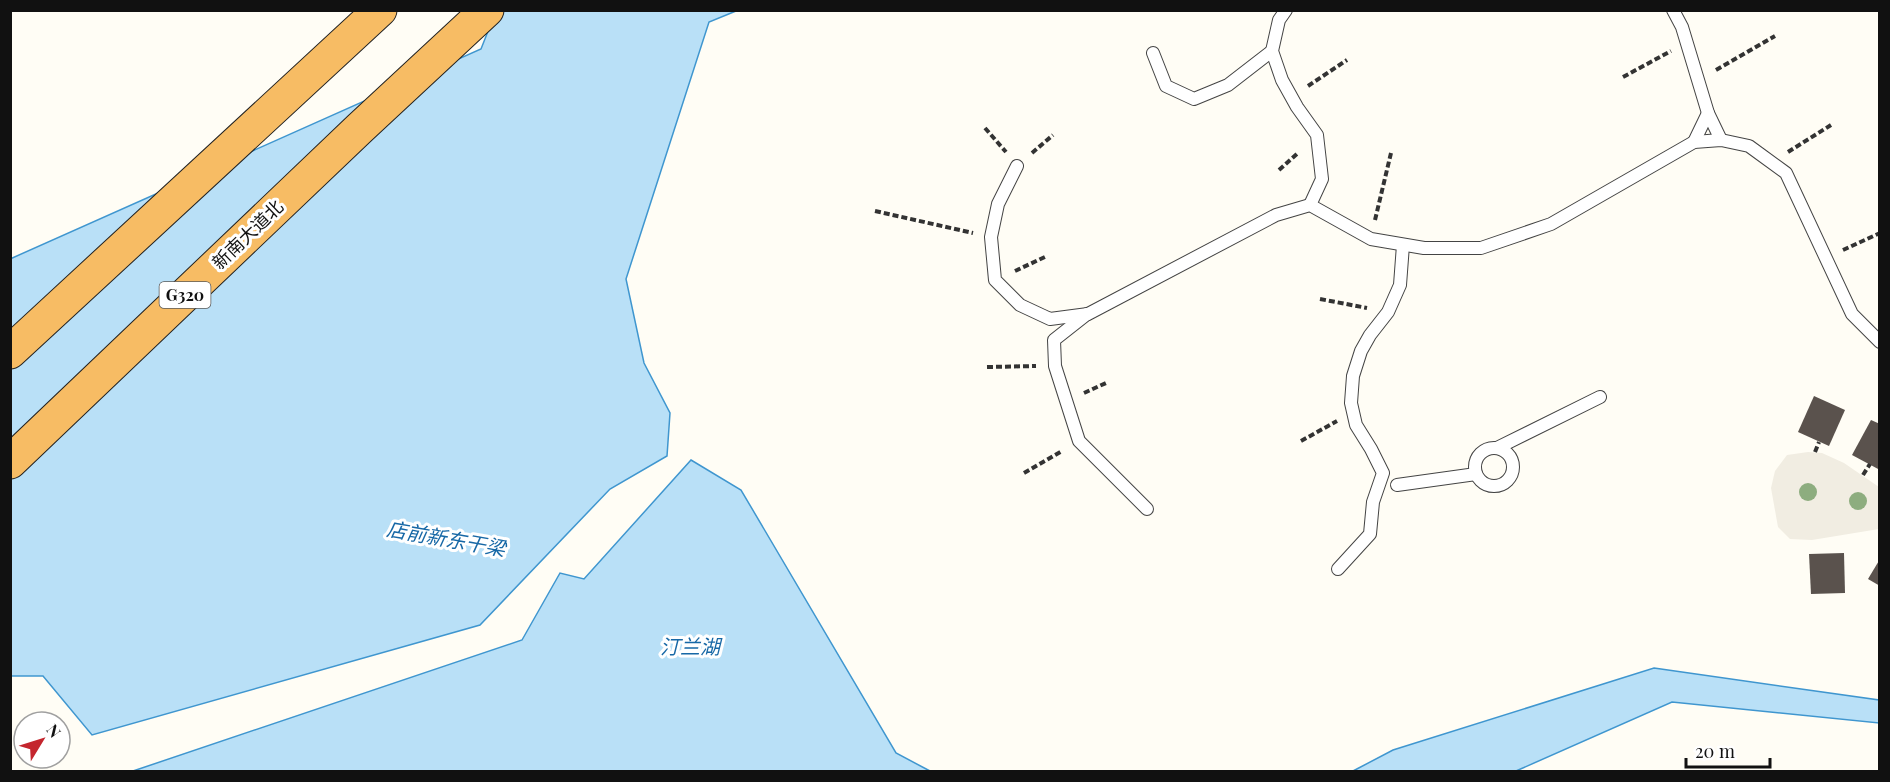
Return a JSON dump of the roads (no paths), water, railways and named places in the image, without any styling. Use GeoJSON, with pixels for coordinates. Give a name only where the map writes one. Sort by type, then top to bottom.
{"type":"FeatureCollection","features":[{"type":"Feature","properties":{"kind":"highway"},"geometry":{"type":"LineString","coordinates":[[10,351],[380,10]]}},
{"type":"Feature","properties":{"kind":"highway","name":"新南大道北"},"geometry":{"type":"LineString","coordinates":[[10,462],[487,10]]}},
{"type":"Feature","properties":{"kind":"lane"},"geometry":{"type":"LineString","coordinates":[[1286,10],[1279,20],[1272,51],[1282,80],[1317,135],[1322,179],[1311,205]]}},
{"type":"Feature","properties":{"kind":"lane"},"geometry":{"type":"LineString","coordinates":[[1673,10],[1687,42],[1708,113],[1721,140]]}},
{"type":"Feature","properties":{"kind":"lane"},"geometry":{"type":"LineString","coordinates":[[1153,53],[1166,86],[1194,99],[1228,85],[1272,51]]}},
{"type":"Feature","properties":{"kind":"lane"},"geometry":{"type":"LineString","coordinates":[[1694,142],[1708,113]]}},
{"type":"Feature","properties":{"kind":"lane"},"geometry":{"type":"LineString","coordinates":[[1054,340],[1088,314],[1276,215],[1311,205],[1371,239],[1424,248],[1481,248],[1551,224],[1694,142],[1721,140],[1749,146],[1786,172],[1852,314],[1880,342]]}},
{"type":"Feature","properties":{"kind":"lane"},"geometry":{"type":"LineString","coordinates":[[1017,166],[998,204],[991,237],[995,280],[1020,305],[1050,319],[1088,314]]}},
{"type":"Feature","properties":{"kind":"lane"},"geometry":{"type":"LineString","coordinates":[[1397,485],[1383,473],[1356,425],[1352,403],[1353,376],[1361,351],[1388,312],[1401,285],[1403,244]]}},
{"type":"Feature","properties":{"kind":"lane"},"geometry":{"type":"LineString","coordinates":[[1050,319],[1055,366],[1079,441],[1147,509]]}},
{"type":"Feature","properties":{"kind":"lane"},"geometry":{"type":"LineString","coordinates":[[1497,448],[1600,397]]}},
{"type":"Feature","properties":{"kind":"lane"},"geometry":{"type":"LineString","coordinates":[[1490,448],[1497,448],[1503,450],[1512,459],[1511,477],[1502,485],[1489,486],[1479,480],[1476,474],[1476,461],[1479,455],[1490,448]]}},
{"type":"Feature","properties":{"kind":"lane"},"geometry":{"type":"LineString","coordinates":[[1338,569],[1370,534],[1373,502],[1383,473]]}},
{"type":"Feature","properties":{"kind":"lane"},"geometry":{"type":"LineString","coordinates":[[1373,502],[1397,485],[1476,474]]}},
{"type":"Feature","properties":{"kind":"water","name":"店前新东干梁"},"geometry":{"type":"Polygon","coordinates":[[[496,11],[736,11],[709,22],[626,279],[644,363],[670,413],[667,456],[610,489],[480,625],[92,735],[43,676],[11,676],[10,259],[481,49],[496,11]]]}},
{"type":"Feature","properties":{"kind":"water","name":"汀兰湖"},"geometry":{"type":"Polygon","coordinates":[[[691,460],[741,490],[896,753],[930,771],[133,771],[522,640],[560,573],[584,579],[691,460]]]}},
{"type":"Feature","properties":{"kind":"water"},"geometry":{"type":"Polygon","coordinates":[[[1654,668],[1879,700],[1879,723],[1672,702],[1516,771],[1353,771],[1393,750],[1654,668]]]}}]}
